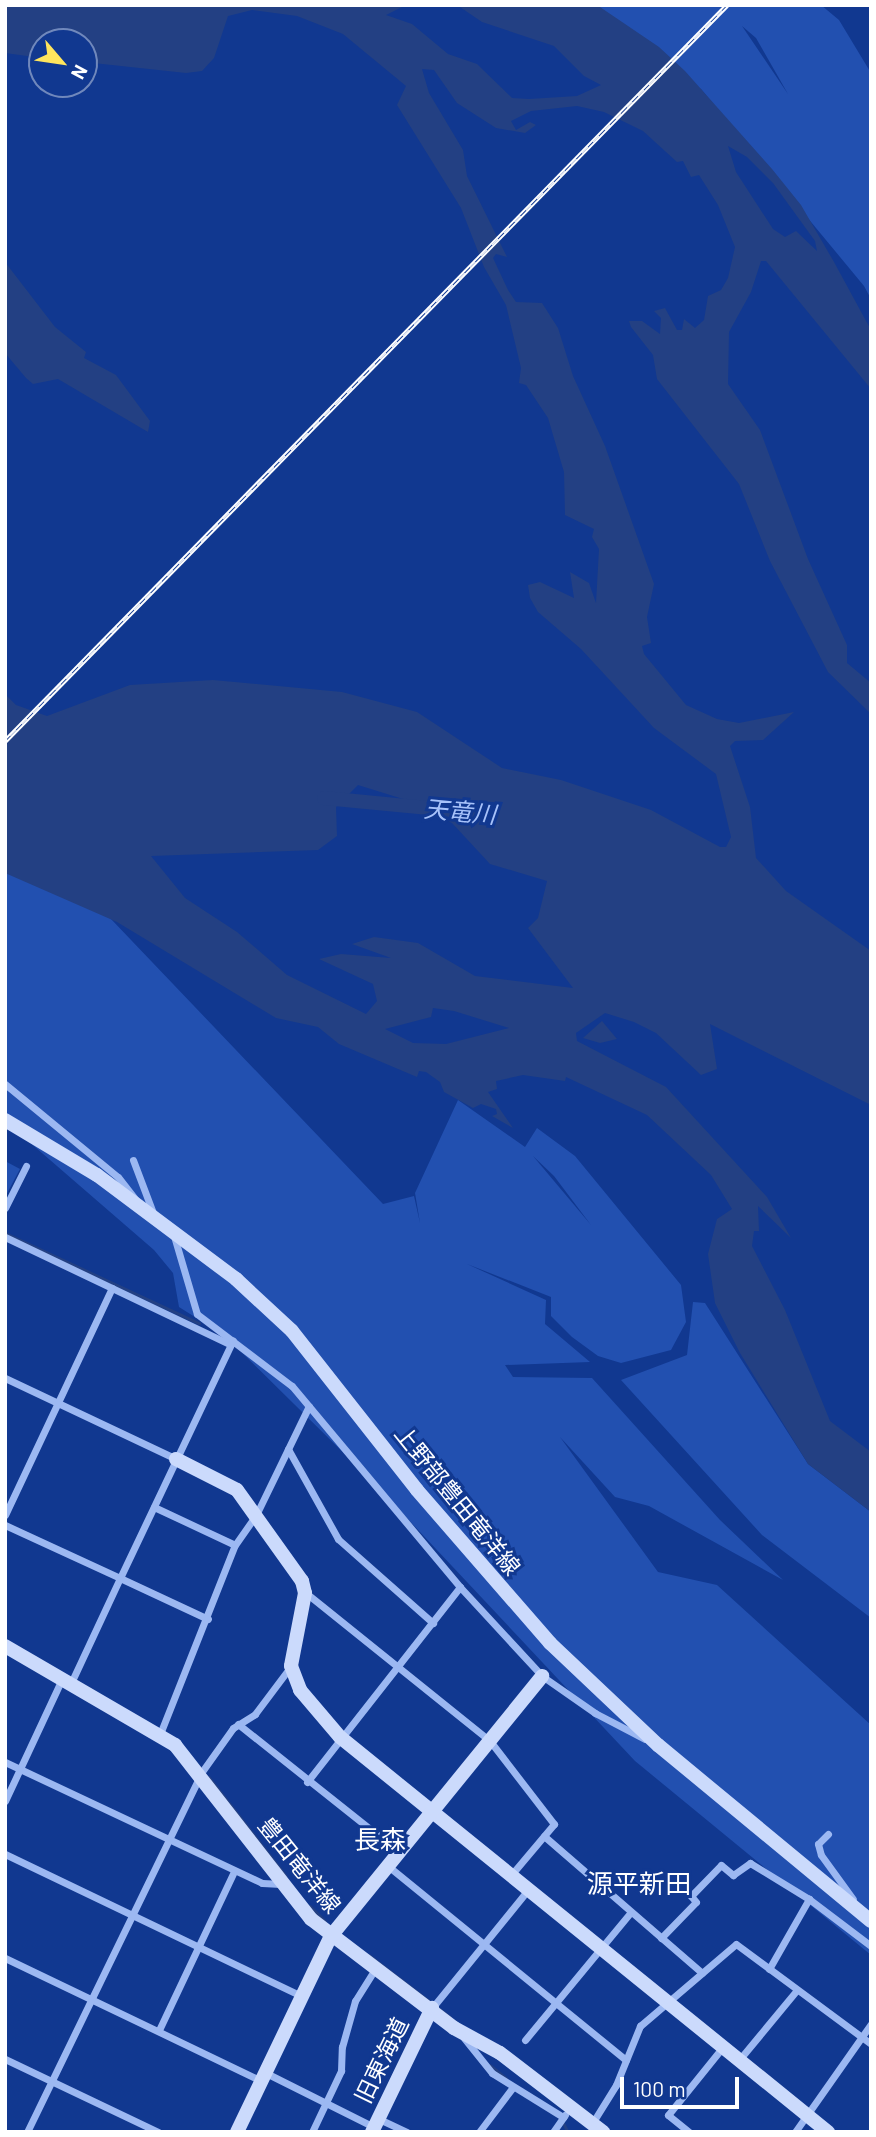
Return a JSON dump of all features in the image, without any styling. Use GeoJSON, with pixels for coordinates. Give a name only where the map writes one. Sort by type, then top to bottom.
{"type":"FeatureCollection","features":[{"type":"Feature","properties":{"kind":"main road","name":"上野部豊田竜洋線"},"geometry":{"type":"LineString","coordinates":[[5,1120],[97,1175],[174,1236],[236,1279],[292,1331],[484,1570],[550,1643],[658,1745],[869,1919]]}},
{"type":"Feature","properties":{"kind":"main road"},"geometry":{"type":"LineString","coordinates":[[176,1459],[237,1490],[302,1581],[305,1592],[291,1666],[300,1690],[340,1737],[509,1877],[828,2132]]}},
{"type":"Feature","properties":{"kind":"main road","name":"豊田竜洋線"},"geometry":{"type":"LineString","coordinates":[[5,1646],[160,1734],[201,1773],[281,1884],[331,1936],[432,2008],[459,2032],[500,2053],[565,2115],[598,2127]]}},
{"type":"Feature","properties":{"kind":"main road"},"geometry":{"type":"LineString","coordinates":[[237,2132],[331,1936],[542,1676]]}},
{"type":"Feature","properties":{"kind":"main road","name":"旧東海道"},"geometry":{"type":"LineString","coordinates":[[375,2125],[432,2008]]}},
{"type":"Feature","properties":{"kind":"street"},"geometry":{"type":"LineString","coordinates":[[5,1084],[118,1177],[139,1207]]}},
{"type":"Feature","properties":{"kind":"street"},"geometry":{"type":"LineString","coordinates":[[133,1160],[157,1223]]}},
{"type":"Feature","properties":{"kind":"street"},"geometry":{"type":"LineString","coordinates":[[5,1208],[26,1166]]}},
{"type":"Feature","properties":{"kind":"street"},"geometry":{"type":"LineString","coordinates":[[174,1236],[197,1314],[232,1342],[271,1367],[309,1406],[460,1587],[542,1676],[594,1713],[658,1745]]}},
{"type":"Feature","properties":{"kind":"street"},"geometry":{"type":"LineString","coordinates":[[5,1237],[232,1342]]}},
{"type":"Feature","properties":{"kind":"street"},"geometry":{"type":"LineString","coordinates":[[5,1516],[112,1288]]}},
{"type":"Feature","properties":{"kind":"street"},"geometry":{"type":"LineString","coordinates":[[5,1801],[120,1578],[232,1342]]}},
{"type":"Feature","properties":{"kind":"street"},"geometry":{"type":"LineString","coordinates":[[5,1378],[176,1459]]}},
{"type":"Feature","properties":{"kind":"street"},"geometry":{"type":"LineString","coordinates":[[160,1734],[208,1619],[235,1545],[256,1516],[309,1406]]}},
{"type":"Feature","properties":{"kind":"street"},"geometry":{"type":"LineString","coordinates":[[288,1449],[338,1539],[433,1623]]}},
{"type":"Feature","properties":{"kind":"street"},"geometry":{"type":"LineString","coordinates":[[154,1507],[235,1545]]}},
{"type":"Feature","properties":{"kind":"street"},"geometry":{"type":"LineString","coordinates":[[5,1525],[208,1619]]}},
{"type":"Feature","properties":{"kind":"street"},"geometry":{"type":"LineString","coordinates":[[307,1782],[460,1587]]}},
{"type":"Feature","properties":{"kind":"street"},"geometry":{"type":"LineString","coordinates":[[305,1592],[490,1741],[554,1824],[509,1877]]}},
{"type":"Feature","properties":{"kind":"street"},"geometry":{"type":"LineString","coordinates":[[27,2132],[166,1840],[201,1773],[238,1724],[255,1713],[291,1666]]}},
{"type":"Feature","properties":{"kind":"street"},"geometry":{"type":"LineString","coordinates":[[238,1724],[307,1782],[398,1852]]}},
{"type":"Feature","properties":{"kind":"street"},"geometry":{"type":"LineString","coordinates":[[5,1762],[234,1871],[262,1883],[281,1884]]}},
{"type":"Feature","properties":{"kind":"street"},"geometry":{"type":"LineString","coordinates":[[828,1834],[818,1844],[821,1855],[869,1919]]}},
{"type":"Feature","properties":{"kind":"street"},"geometry":{"type":"LineString","coordinates":[[544,1836],[702,1973]]}},
{"type":"Feature","properties":{"kind":"street"},"geometry":{"type":"LineString","coordinates":[[5,1854],[302,1996]]}},
{"type":"Feature","properties":{"kind":"street"},"geometry":{"type":"LineString","coordinates":[[661,1938],[696,1902],[691,1896],[721,1865],[733,1875],[750,1863],[809,1899],[871,1946]]}},
{"type":"Feature","properties":{"kind":"street"},"geometry":{"type":"LineString","coordinates":[[387,1865],[486,1943],[626,2060]]}},
{"type":"Feature","properties":{"kind":"street"},"geometry":{"type":"LineString","coordinates":[[159,2030],[234,1871]]}},
{"type":"Feature","properties":{"kind":"street"},"geometry":{"type":"LineString","coordinates":[[432,2008],[527,1891]]}},
{"type":"Feature","properties":{"kind":"street"},"geometry":{"type":"LineString","coordinates":[[769,1969],[809,1899]]}},
{"type":"Feature","properties":{"kind":"street"},"geometry":{"type":"LineString","coordinates":[[526,2040],[631,1913]]}},
{"type":"Feature","properties":{"kind":"street"},"geometry":{"type":"LineString","coordinates":[[598,2127],[640,2026],[736,1944],[871,2044]]}},
{"type":"Feature","properties":{"kind":"street"},"geometry":{"type":"LineString","coordinates":[[5,1958],[264,2077],[375,2125],[407,2132]]}},
{"type":"Feature","properties":{"kind":"street"},"geometry":{"type":"LineString","coordinates":[[312,2132],[341,2071],[342,2046],[355,2001],[376,1968]]}},
{"type":"Feature","properties":{"kind":"street"},"geometry":{"type":"LineString","coordinates":[[738,2061],[797,1990]]}},
{"type":"Feature","properties":{"kind":"street"},"geometry":{"type":"LineString","coordinates":[[795,2132],[808,2117],[825,2085],[871,2024]]}},
{"type":"Feature","properties":{"kind":"street"},"geometry":{"type":"LineString","coordinates":[[459,2032],[492,2073],[565,2115]]}},
{"type":"Feature","properties":{"kind":"street"},"geometry":{"type":"LineString","coordinates":[[690,2132],[668,2115],[722,2048]]}},
{"type":"Feature","properties":{"kind":"street"},"geometry":{"type":"LineString","coordinates":[[5,2059],[158,2132]]}},
{"type":"Feature","properties":{"kind":"street"},"geometry":{"type":"LineString","coordinates":[[479,2132],[513,2087]]}},
{"type":"Feature","properties":{"kind":"street"},"geometry":{"type":"LineString","coordinates":[[553,2132],[565,2115]]}},
{"type":"Feature","properties":{"kind":"street"},"geometry":{"type":"LineString","coordinates":[[564,2132],[565,2115]]}},
{"type":"Feature","properties":{"kind":"shaded area"},"geometry":{"type":"Polygon","coordinates":[[[569,5],[821,5],[839,20],[871,73],[871,299],[864,286],[701,89],[569,5]],[[742,26],[788,94],[756,38],[742,26]]]}},
{"type":"Feature","properties":{"kind":"shaded area"},"geometry":{"type":"Polygon","coordinates":[[[5,859],[111,919],[383,1204],[414,1196],[420,1223],[415,1193],[458,1100],[525,1147],[537,1128],[575,1156],[681,1285],[686,1322],[671,1350],[621,1363],[598,1356],[572,1337],[551,1316],[551,1297],[467,1264],[546,1300],[545,1324],[590,1362],[505,1365],[513,1377],[592,1378],[720,1520],[783,1580],[649,1506],[615,1497],[560,1437],[658,1572],[717,1585],[871,1725],[871,1955],[635,1761],[374,1483],[225,1336],[179,1307],[173,1273],[154,1250],[5,1121],[5,859]],[[533,1156],[591,1225],[554,1176],[533,1156]]]}},
{"type":"Feature","properties":{"kind":"shaded area"},"geometry":{"type":"Polygon","coordinates":[[[5,1161],[20,1169],[5,1197],[5,1161]]]}},
{"type":"Feature","properties":{"kind":"shaded area"},"geometry":{"type":"Polygon","coordinates":[[[693,1302],[705,1303],[808,1464],[871,1512],[871,1618],[762,1535],[621,1380],[687,1355],[693,1302]]]}},
{"type":"Feature","properties":{"kind":"water"},"geometry":{"type":"Polygon","coordinates":[[[5,5],[406,5],[386,15],[412,24],[448,54],[477,64],[512,98],[577,96],[601,85],[584,76],[554,46],[482,22],[457,5],[597,5],[659,47],[685,71],[801,205],[871,330],[871,389],[766,261],[761,261],[751,292],[729,332],[728,384],[760,430],[808,559],[847,645],[847,663],[871,683],[871,714],[828,672],[770,561],[739,484],[657,379],[653,355],[629,321],[642,321],[660,334],[661,318],[654,311],[665,308],[677,330],[682,330],[684,319],[695,328],[704,320],[708,296],[721,290],[728,278],[735,247],[718,205],[699,175],[691,177],[683,161],[677,162],[643,131],[604,112],[577,106],[531,111],[511,121],[516,130],[530,122],[536,125],[525,133],[496,128],[457,103],[434,70],[422,69],[429,93],[463,150],[467,176],[507,257],[496,254],[493,258],[508,290],[516,302],[542,303],[558,328],[573,376],[605,446],[654,584],[647,617],[651,643],[642,646],[644,654],[686,705],[717,719],[739,723],[794,712],[763,740],[735,741],[730,746],[750,807],[756,858],[786,891],[871,951],[871,1105],[710,1024],[717,1069],[701,1075],[656,1033],[634,1022],[605,1013],[576,1033],[577,1041],[666,1087],[767,1197],[791,1238],[758,1206],[759,1231],[754,1231],[752,1246],[785,1310],[830,1421],[871,1452],[871,1512],[808,1464],[740,1353],[715,1303],[708,1254],[717,1219],[732,1209],[711,1175],[647,1115],[566,1077],[565,1081],[523,1075],[496,1081],[497,1089],[488,1092],[513,1128],[492,1116],[497,1114],[496,1109],[481,1104],[473,1108],[444,1092],[440,1082],[426,1072],[419,1071],[417,1077],[339,1044],[318,1027],[276,1018],[117,922],[5,873],[5,694],[16,705],[47,716],[130,685],[213,680],[342,692],[417,712],[502,768],[561,780],[651,810],[720,847],[726,847],[731,837],[716,774],[654,728],[581,649],[538,612],[530,598],[528,585],[540,582],[574,598],[570,572],[589,583],[596,603],[599,549],[592,537],[594,529],[565,515],[564,472],[548,418],[526,385],[519,383],[521,368],[506,305],[484,267],[461,208],[397,105],[406,86],[343,34],[297,16],[252,10],[228,16],[214,58],[202,71],[186,73],[98,64],[98,28],[28,28],[28,56],[5,53],[5,5]],[[728,146],[736,172],[773,229],[785,237],[796,231],[817,251],[815,241],[773,183],[747,157],[728,146]],[[358,785],[336,807],[337,836],[318,850],[151,856],[185,898],[237,932],[287,975],[366,1014],[377,1001],[373,984],[319,959],[341,954],[391,958],[352,944],[374,937],[418,943],[475,976],[573,988],[528,928],[538,918],[547,881],[490,864],[452,823],[403,799],[358,785]],[[433,1008],[431,1017],[385,1029],[413,1043],[446,1044],[509,1028],[454,1011],[433,1008]]]}},
{"type":"Feature","properties":{"kind":"water"},"geometry":{"type":"Polygon","coordinates":[[[5,262],[55,327],[86,352],[84,358],[116,375],[150,421],[148,432],[58,379],[33,384],[26,378],[5,353],[5,262]]]}},
{"type":"Feature","properties":{"kind":"water"},"geometry":{"type":"Polygon","coordinates":[[[602,1021],[617,1039],[600,1043],[583,1038],[602,1021]]]}},
{"type":"Feature","properties":{"kind":"waterway","name":"天竜川"},"geometry":{"type":"LineString","coordinates":[[324,798],[439,809]]}},
{"type":"Feature","properties":{"kind":"waterway"},"geometry":{"type":"LineString","coordinates":[[5,1233],[199,1323]]}},
{"type":"Feature","properties":{"kind":"waterway"},"geometry":{"type":"LineString","coordinates":[[209,1777],[286,1876]]}},
{"type":"Feature","properties":{"kind":"waterway"},"geometry":{"type":"LineString","coordinates":[[310,1906],[325,1921]]}},
{"type":"Feature","properties":{"kind":"waterway"},"geometry":{"type":"LineString","coordinates":[[369,1955],[450,2017]]}},
{"type":"Feature","properties":{"kind":"waterway"},"geometry":{"type":"LineString","coordinates":[[490,2065],[506,2078]]}},
{"type":"Feature","properties":{"kind":"waterway"},"geometry":{"type":"LineString","coordinates":[[563,2122],[568,2132]]}},
{"type":"Feature","properties":{"kind":"railway"},"geometry":{"type":"LineString","coordinates":[[5,741],[727,5]]}},
{"type":"Feature","properties":{"kind":"district","name":"長森"},"geometry":{"type":"Point","coordinates":[380,1839]}},
{"type":"Feature","properties":{"kind":"district","name":"源平新田"},"geometry":{"type":"Point","coordinates":[639,1883]}}]}
